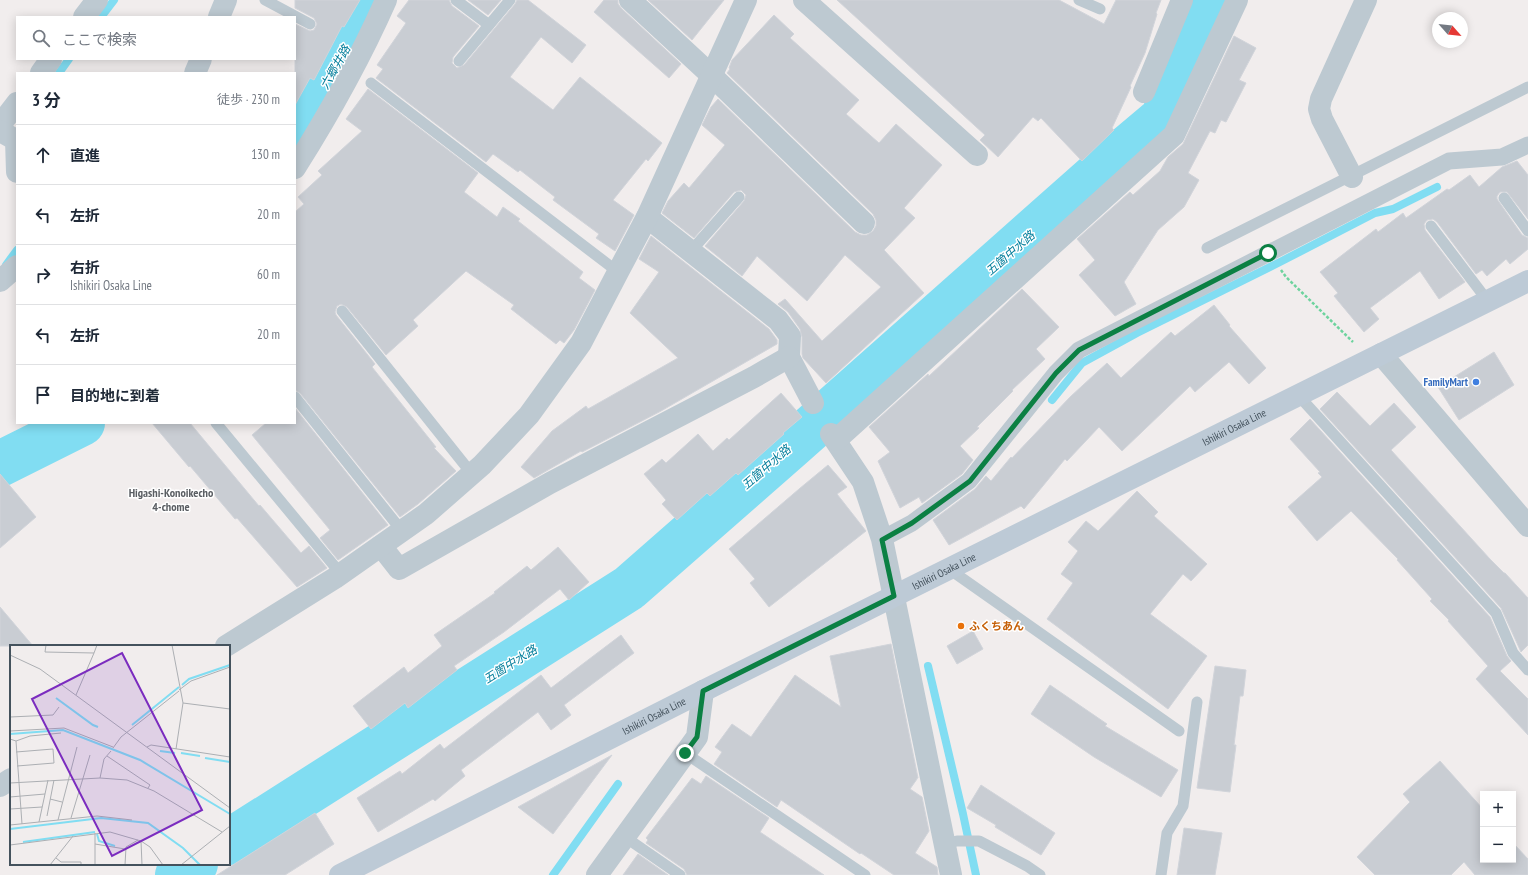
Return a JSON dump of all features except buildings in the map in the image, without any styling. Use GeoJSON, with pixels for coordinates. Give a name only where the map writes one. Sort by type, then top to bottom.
{"type":"FeatureCollection","features":[{"type":"Feature","properties":{"kind":"main road","name":"Ishikiri Osaka Line"},"geometry":{"type":"LineString","coordinates":[[340,875],[703,691],[1487,300],[1528,281]]}},
{"type":"Feature","properties":{"kind":"street"},"geometry":{"type":"LineString","coordinates":[[85,16],[97,0]]}},
{"type":"Feature","properties":{"kind":"street"},"geometry":{"type":"LineString","coordinates":[[219,16],[226,0]]}},
{"type":"Feature","properties":{"kind":"street"},"geometry":{"type":"LineString","coordinates":[[296,166],[325,120],[364,48],[386,0]]}},
{"type":"Feature","properties":{"kind":"street"},"geometry":{"type":"LineString","coordinates":[[630,0],[712,75],[864,223]]}},
{"type":"Feature","properties":{"kind":"street"},"geometry":{"type":"LineString","coordinates":[[228,645],[341,574],[426,514],[472,474],[529,415],[581,343],[647,216],[746,0]]}},
{"type":"Feature","properties":{"kind":"street"},"geometry":{"type":"LineString","coordinates":[[804,0],[977,155]]}},
{"type":"Feature","properties":{"kind":"street"},"geometry":{"type":"LineString","coordinates":[[1144,92],[1182,0]]}},
{"type":"Feature","properties":{"kind":"street"},"geometry":{"type":"LineString","coordinates":[[950,875],[950,842],[882,540],[863,482],[834,437],[1174,135],[1237,0]]}},
{"type":"Feature","properties":{"kind":"street"},"geometry":{"type":"LineString","coordinates":[[1352,177],[1322,118],[1319,109],[1321,99],[1366,0]]}},
{"type":"Feature","properties":{"kind":"street"},"geometry":{"type":"LineString","coordinates":[[42,72],[50,60]]}},
{"type":"Feature","properties":{"kind":"street"},"geometry":{"type":"LineString","coordinates":[[195,72],[201,60]]}},
{"type":"Feature","properties":{"kind":"street"},"geometry":{"type":"LineString","coordinates":[[0,125],[16,104]]}},
{"type":"Feature","properties":{"kind":"street"},"geometry":{"type":"LineString","coordinates":[[0,131],[16,140]]}},
{"type":"Feature","properties":{"kind":"street"},"geometry":{"type":"LineString","coordinates":[[882,540],[912,523],[970,481],[1056,373],[1079,350],[1449,161],[1502,158],[1528,145]]}},
{"type":"Feature","properties":{"kind":"street"},"geometry":{"type":"LineString","coordinates":[[647,216],[778,320],[790,336],[789,357],[812,403]]}},
{"type":"Feature","properties":{"kind":"street"},"geometry":{"type":"LineString","coordinates":[[0,281],[16,267]]}},
{"type":"Feature","properties":{"kind":"street"},"geometry":{"type":"LineString","coordinates":[[1376,356],[1528,526]]}},
{"type":"Feature","properties":{"kind":"street"},"geometry":{"type":"LineString","coordinates":[[381,546],[399,569],[550,483],[754,377],[789,357]]}},
{"type":"Feature","properties":{"kind":"street"},"geometry":{"type":"LineString","coordinates":[[597,875],[697,737],[703,691]]}},
{"type":"Feature","properties":{"kind":"street"},"geometry":{"type":"LineString","coordinates":[[0,786],[10,780]]}},
{"type":"Feature","properties":{"kind":"lane"},"geometry":{"type":"LineString","coordinates":[[265,0],[295,16]]}},
{"type":"Feature","properties":{"kind":"lane"},"geometry":{"type":"LineString","coordinates":[[456,0],[488,25]]}},
{"type":"Feature","properties":{"kind":"lane"},"geometry":{"type":"LineString","coordinates":[[459,61],[510,0]]}},
{"type":"Feature","properties":{"kind":"lane"},"geometry":{"type":"LineString","coordinates":[[1079,0],[1100,9]]}},
{"type":"Feature","properties":{"kind":"lane"},"geometry":{"type":"LineString","coordinates":[[296,17],[310,24]]}},
{"type":"Feature","properties":{"kind":"lane"},"geometry":{"type":"LineString","coordinates":[[371,83],[618,272]]}},
{"type":"Feature","properties":{"kind":"lane"},"geometry":{"type":"LineString","coordinates":[[1207,248],[1352,177],[1528,87]]}},
{"type":"Feature","properties":{"kind":"lane"},"geometry":{"type":"LineString","coordinates":[[691,251],[739,197]]}},
{"type":"Feature","properties":{"kind":"lane"},"geometry":{"type":"LineString","coordinates":[[1504,198],[1528,231]]}},
{"type":"Feature","properties":{"kind":"lane"},"geometry":{"type":"LineString","coordinates":[[1431,226],[1487,300]]}},
{"type":"Feature","properties":{"kind":"lane"},"geometry":{"type":"LineString","coordinates":[[342,311],[472,474]]}},
{"type":"Feature","properties":{"kind":"lane"},"geometry":{"type":"LineString","coordinates":[[1298,395],[1496,613],[1513,653],[1528,670]]}},
{"type":"Feature","properties":{"kind":"lane"},"geometry":{"type":"LineString","coordinates":[[296,398],[402,531]]}},
{"type":"Feature","properties":{"kind":"lane"},"geometry":{"type":"LineString","coordinates":[[217,424],[341,574]]}},
{"type":"Feature","properties":{"kind":"lane"},"geometry":{"type":"LineString","coordinates":[[949,569],[1179,731]]}},
{"type":"Feature","properties":{"kind":"lane"},"geometry":{"type":"LineString","coordinates":[[1161,875],[1167,833],[1183,806],[1197,702]]}},
{"type":"Feature","properties":{"kind":"lane"},"geometry":{"type":"LineString","coordinates":[[685,753],[865,875]]}},
{"type":"Feature","properties":{"kind":"lane"},"geometry":{"type":"LineString","coordinates":[[625,837],[680,875]]}},
{"type":"Feature","properties":{"kind":"lane"},"geometry":{"type":"LineString","coordinates":[[950,842],[979,841],[1027,866],[1040,875]]}},
{"type":"Feature","properties":{"kind":"path"},"geometry":{"type":"LineString","coordinates":[[1286,277],[1376,356]]}},
{"type":"Feature","properties":{"kind":"waterway"},"geometry":{"type":"LineString","coordinates":[[102,16],[114,0]]}},
{"type":"Feature","properties":{"kind":"waterway","name":"六郷井路"},"geometry":{"type":"LineString","coordinates":[[296,129],[338,66],[368,0]]}},
{"type":"Feature","properties":{"kind":"waterway","name":"五箇中水路"},"geometry":{"type":"LineString","coordinates":[[230,841],[629,588],[1163,118],[1213,0]]}},
{"type":"Feature","properties":{"kind":"waterway"},"geometry":{"type":"LineString","coordinates":[[60,72],[68,60]]}},
{"type":"Feature","properties":{"kind":"waterway"},"geometry":{"type":"LineString","coordinates":[[1052,400],[1082,363],[1137,333],[1375,213],[1393,209],[1437,187]]}},
{"type":"Feature","properties":{"kind":"waterway"},"geometry":{"type":"LineString","coordinates":[[6,265],[16,251]]}},
{"type":"Feature","properties":{"kind":"waterway","name":"六郷井路"},"geometry":{"type":"LineString","coordinates":[[0,464],[80,424]]}},
{"type":"Feature","properties":{"kind":"waterway"},"geometry":{"type":"LineString","coordinates":[[928,666],[976,875]]}},
{"type":"Feature","properties":{"kind":"waterway"},"geometry":{"type":"LineString","coordinates":[[553,875],[618,784]]}},
{"type":"Feature","properties":{"kind":"waterway","name":"五箇中水路"},"geometry":{"type":"LineString","coordinates":[[178,875],[193,865]]}},
{"type":"Feature","properties":{"kind":"place","name":"FamilyMart"},"geometry":{"type":"Point","coordinates":[1476,382]}},
{"type":"Feature","properties":{"kind":"place","name":"ふくちあん"},"geometry":{"type":"Point","coordinates":[961,626]}},
{"type":"Feature","properties":{"kind":"district","name":"Higashi-Konoikecho 4-chome"},"geometry":{"type":"Point","coordinates":[171,499]}},
{"type":"Feature","properties":{"kind":"route"},"geometry":{"type":"LineString","coordinates":[[685,753],[697,737],[703,691],[894,596],[882,540],[912,523],[970,481],[1056,373],[1079,350],[1268,253]]}}]}
